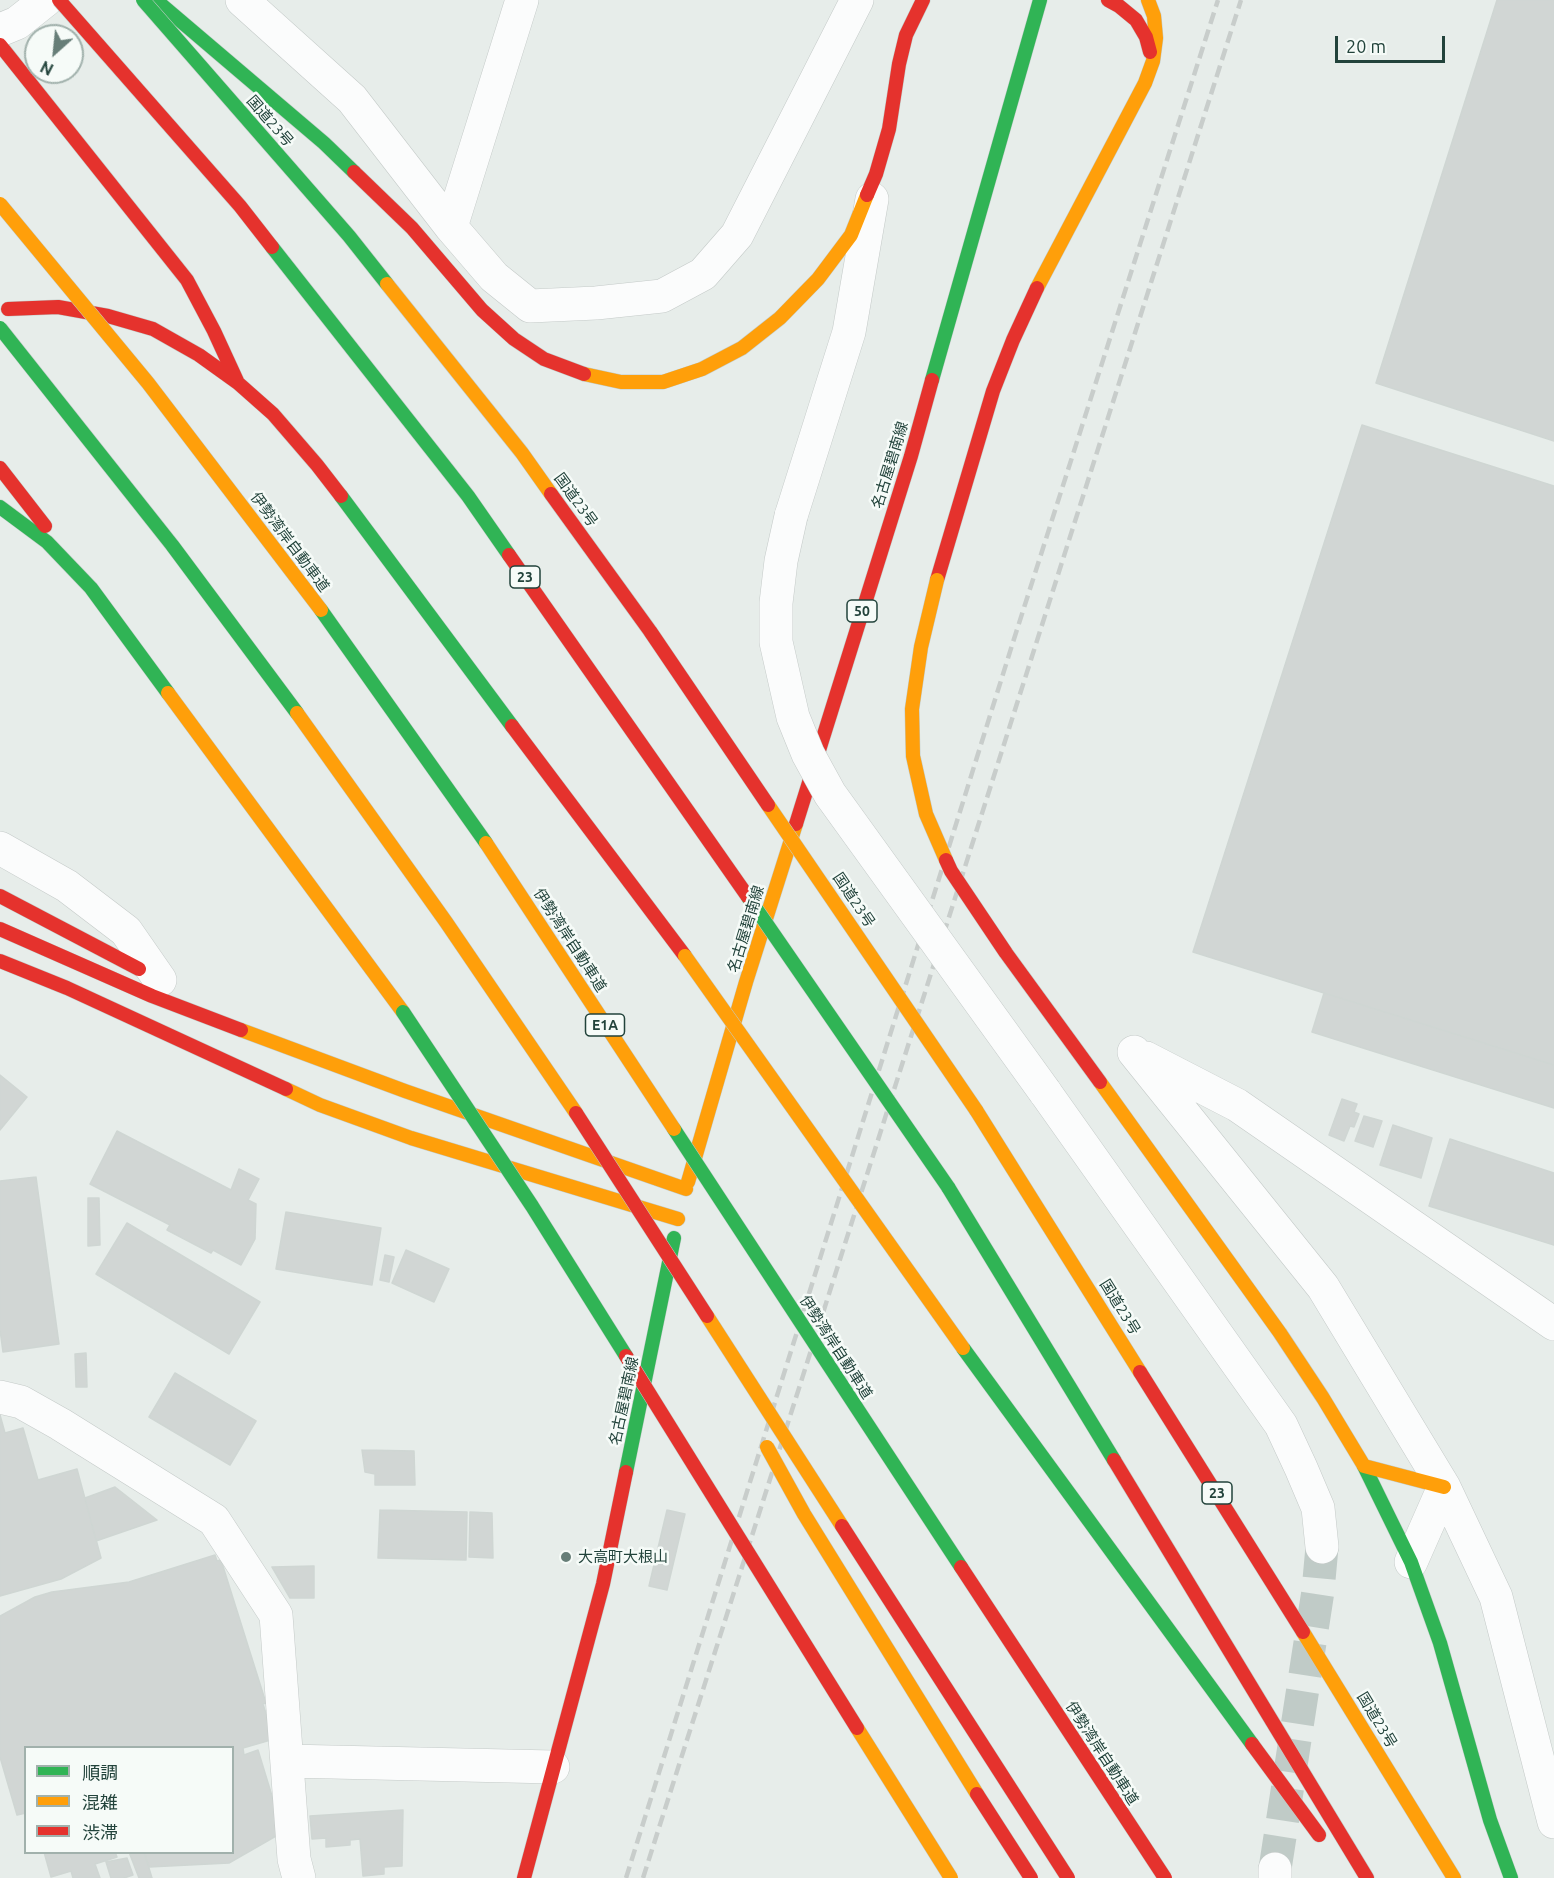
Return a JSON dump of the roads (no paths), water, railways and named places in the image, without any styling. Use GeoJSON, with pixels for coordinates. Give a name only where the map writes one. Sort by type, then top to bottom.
{"type":"FeatureCollection","features":[{"type":"Feature","properties":{"kind":"main road","name":"23"},"geometry":{"type":"LineString","coordinates":[[59,0],[240,206],[468,496],[595,676],[948,1187],[1367,1878]]}},
{"type":"Feature","properties":{"kind":"main road","name":"国道23号"},"geometry":{"type":"LineString","coordinates":[[143,0],[349,236],[522,453],[650,631],[976,1110],[1347,1702],[1454,1878]]}},
{"type":"Feature","properties":{"kind":"main road"},"geometry":{"type":"LineString","coordinates":[[156,0],[324,143],[412,228],[482,310],[514,339],[544,359],[582,374],[621,382],[663,382],[702,369],[742,348],[772,324],[818,279],[851,235],[876,174],[888,129],[906,35],[923,0]]}},
{"type":"Feature","properties":{"kind":"main road","name":"名古屋碧南線"},"geometry":{"type":"LineString","coordinates":[[524,1878],[603,1584],[682,1204],[750,970],[911,456],[1040,0]]}},
{"type":"Feature","properties":{"kind":"main road"},"geometry":{"type":"LineString","coordinates":[[1107,0],[1119,6],[1136,20],[1146,37],[1153,61]]}},
{"type":"Feature","properties":{"kind":"main road"},"geometry":{"type":"LineString","coordinates":[[1148,0],[1154,16],[1156,38],[1153,61],[1145,83],[1037,288],[1013,340],[993,392],[937,580],[921,647],[912,709],[913,756],[926,814],[951,871],[1006,953],[1280,1333],[1364,1466],[1411,1562],[1440,1643],[1490,1820],[1511,1878]]}},
{"type":"Feature","properties":{"kind":"main road"},"geometry":{"type":"LineString","coordinates":[[899,64],[899,31],[903,10]]}},
{"type":"Feature","properties":{"kind":"main road"},"geometry":{"type":"LineString","coordinates":[[0,45],[187,280],[238,382]]}},
{"type":"Feature","properties":{"kind":"main road","name":"伊勢湾岸自動車道"},"geometry":{"type":"LineString","coordinates":[[0,204],[148,383],[297,577],[487,844],[1165,1878]]}},
{"type":"Feature","properties":{"kind":"main road"},"geometry":{"type":"LineString","coordinates":[[8,309],[58,307],[108,316],[153,329],[199,355],[238,382],[273,414],[316,465],[684,956],[963,1348],[1330,1851]]}},
{"type":"Feature","properties":{"kind":"main road"},"geometry":{"type":"LineString","coordinates":[[0,328],[172,546],[321,745],[446,922],[588,1131],[1068,1878]]}},
{"type":"Feature","properties":{"kind":"main road"},"geometry":{"type":"LineString","coordinates":[[0,468],[403,1012],[532,1206],[951,1878]]}},
{"type":"Feature","properties":{"kind":"main road"},"geometry":{"type":"LineString","coordinates":[[0,507],[47,542],[91,588]]}},
{"type":"Feature","properties":{"kind":"main road"},"geometry":{"type":"LineString","coordinates":[[0,896],[165,982]]}},
{"type":"Feature","properties":{"kind":"main road"},"geometry":{"type":"LineString","coordinates":[[0,929],[152,996],[405,1091],[682,1204]]}},
{"type":"Feature","properties":{"kind":"main road"},"geometry":{"type":"LineString","coordinates":[[0,961],[67,988],[320,1105],[411,1138],[682,1204]]}},
{"type":"Feature","properties":{"kind":"main road"},"geometry":{"type":"LineString","coordinates":[[190,996],[280,1045]]}},
{"type":"Feature","properties":{"kind":"main road"},"geometry":{"type":"LineString","coordinates":[[588,1131],[705,1338]]}},
{"type":"Feature","properties":{"kind":"main road"},"geometry":{"type":"LineString","coordinates":[[758,1431],[804,1514],[1031,1878]]}},
{"type":"Feature","properties":{"kind":"main road"},"geometry":{"type":"LineString","coordinates":[[1364,1466],[1444,1487]]}},
{"type":"Feature","properties":{"kind":"main road"},"geometry":{"type":"LineString","coordinates":[[942,1540],[1181,1878]]}},
{"type":"Feature","properties":{"kind":"street"},"geometry":{"type":"LineString","coordinates":[[0,30],[17,23],[46,0]]}},
{"type":"Feature","properties":{"kind":"street"},"geometry":{"type":"LineString","coordinates":[[242,0],[352,99],[451,227],[494,278],[530,306],[596,303],[662,296],[703,274],[737,235],[857,0]]}},
{"type":"Feature","properties":{"kind":"street"},"geometry":{"type":"LineString","coordinates":[[451,227],[522,0]]}},
{"type":"Feature","properties":{"kind":"street"},"geometry":{"type":"LineString","coordinates":[[876,174],[849,332],[791,516],[781,561],[776,603],[776,642],[793,717],[808,754],[830,794],[1281,1425],[1317,1508],[1322,1547]]}},
{"type":"Feature","properties":{"kind":"street"},"geometry":{"type":"LineString","coordinates":[[0,848],[68,886],[126,931],[165,982]]}},
{"type":"Feature","properties":{"kind":"street"},"geometry":{"type":"LineString","coordinates":[[1554,1324],[1236,1106],[1134,1052],[1323,1287],[1444,1487],[1496,1597],[1554,1822]]}},
{"type":"Feature","properties":{"kind":"street"},"geometry":{"type":"LineString","coordinates":[[0,1397],[21,1402],[60,1424],[214,1520],[276,1615],[294,1859],[299,1878]]}},
{"type":"Feature","properties":{"kind":"street"},"geometry":{"type":"LineString","coordinates":[[1411,1562],[1444,1487]]}},
{"type":"Feature","properties":{"kind":"street"},"geometry":{"type":"LineString","coordinates":[[286,1761],[553,1767]]}},
{"type":"Feature","properties":{"kind":"tunnel"},"geometry":{"type":"LineString","coordinates":[[1275,1869],[1318,1591],[1322,1547]]}},
{"type":"Feature","properties":{"kind":"railway"},"geometry":{"type":"LineString","coordinates":[[626,1878],[1014,639],[1218,0]]}},
{"type":"Feature","properties":{"kind":"railway"},"geometry":{"type":"LineString","coordinates":[[643,1878],[1241,0]]}},
{"type":"Feature","properties":{"kind":"place","name":"大高町大根山"},"geometry":{"type":"Point","coordinates":[566,1557]}}]}
